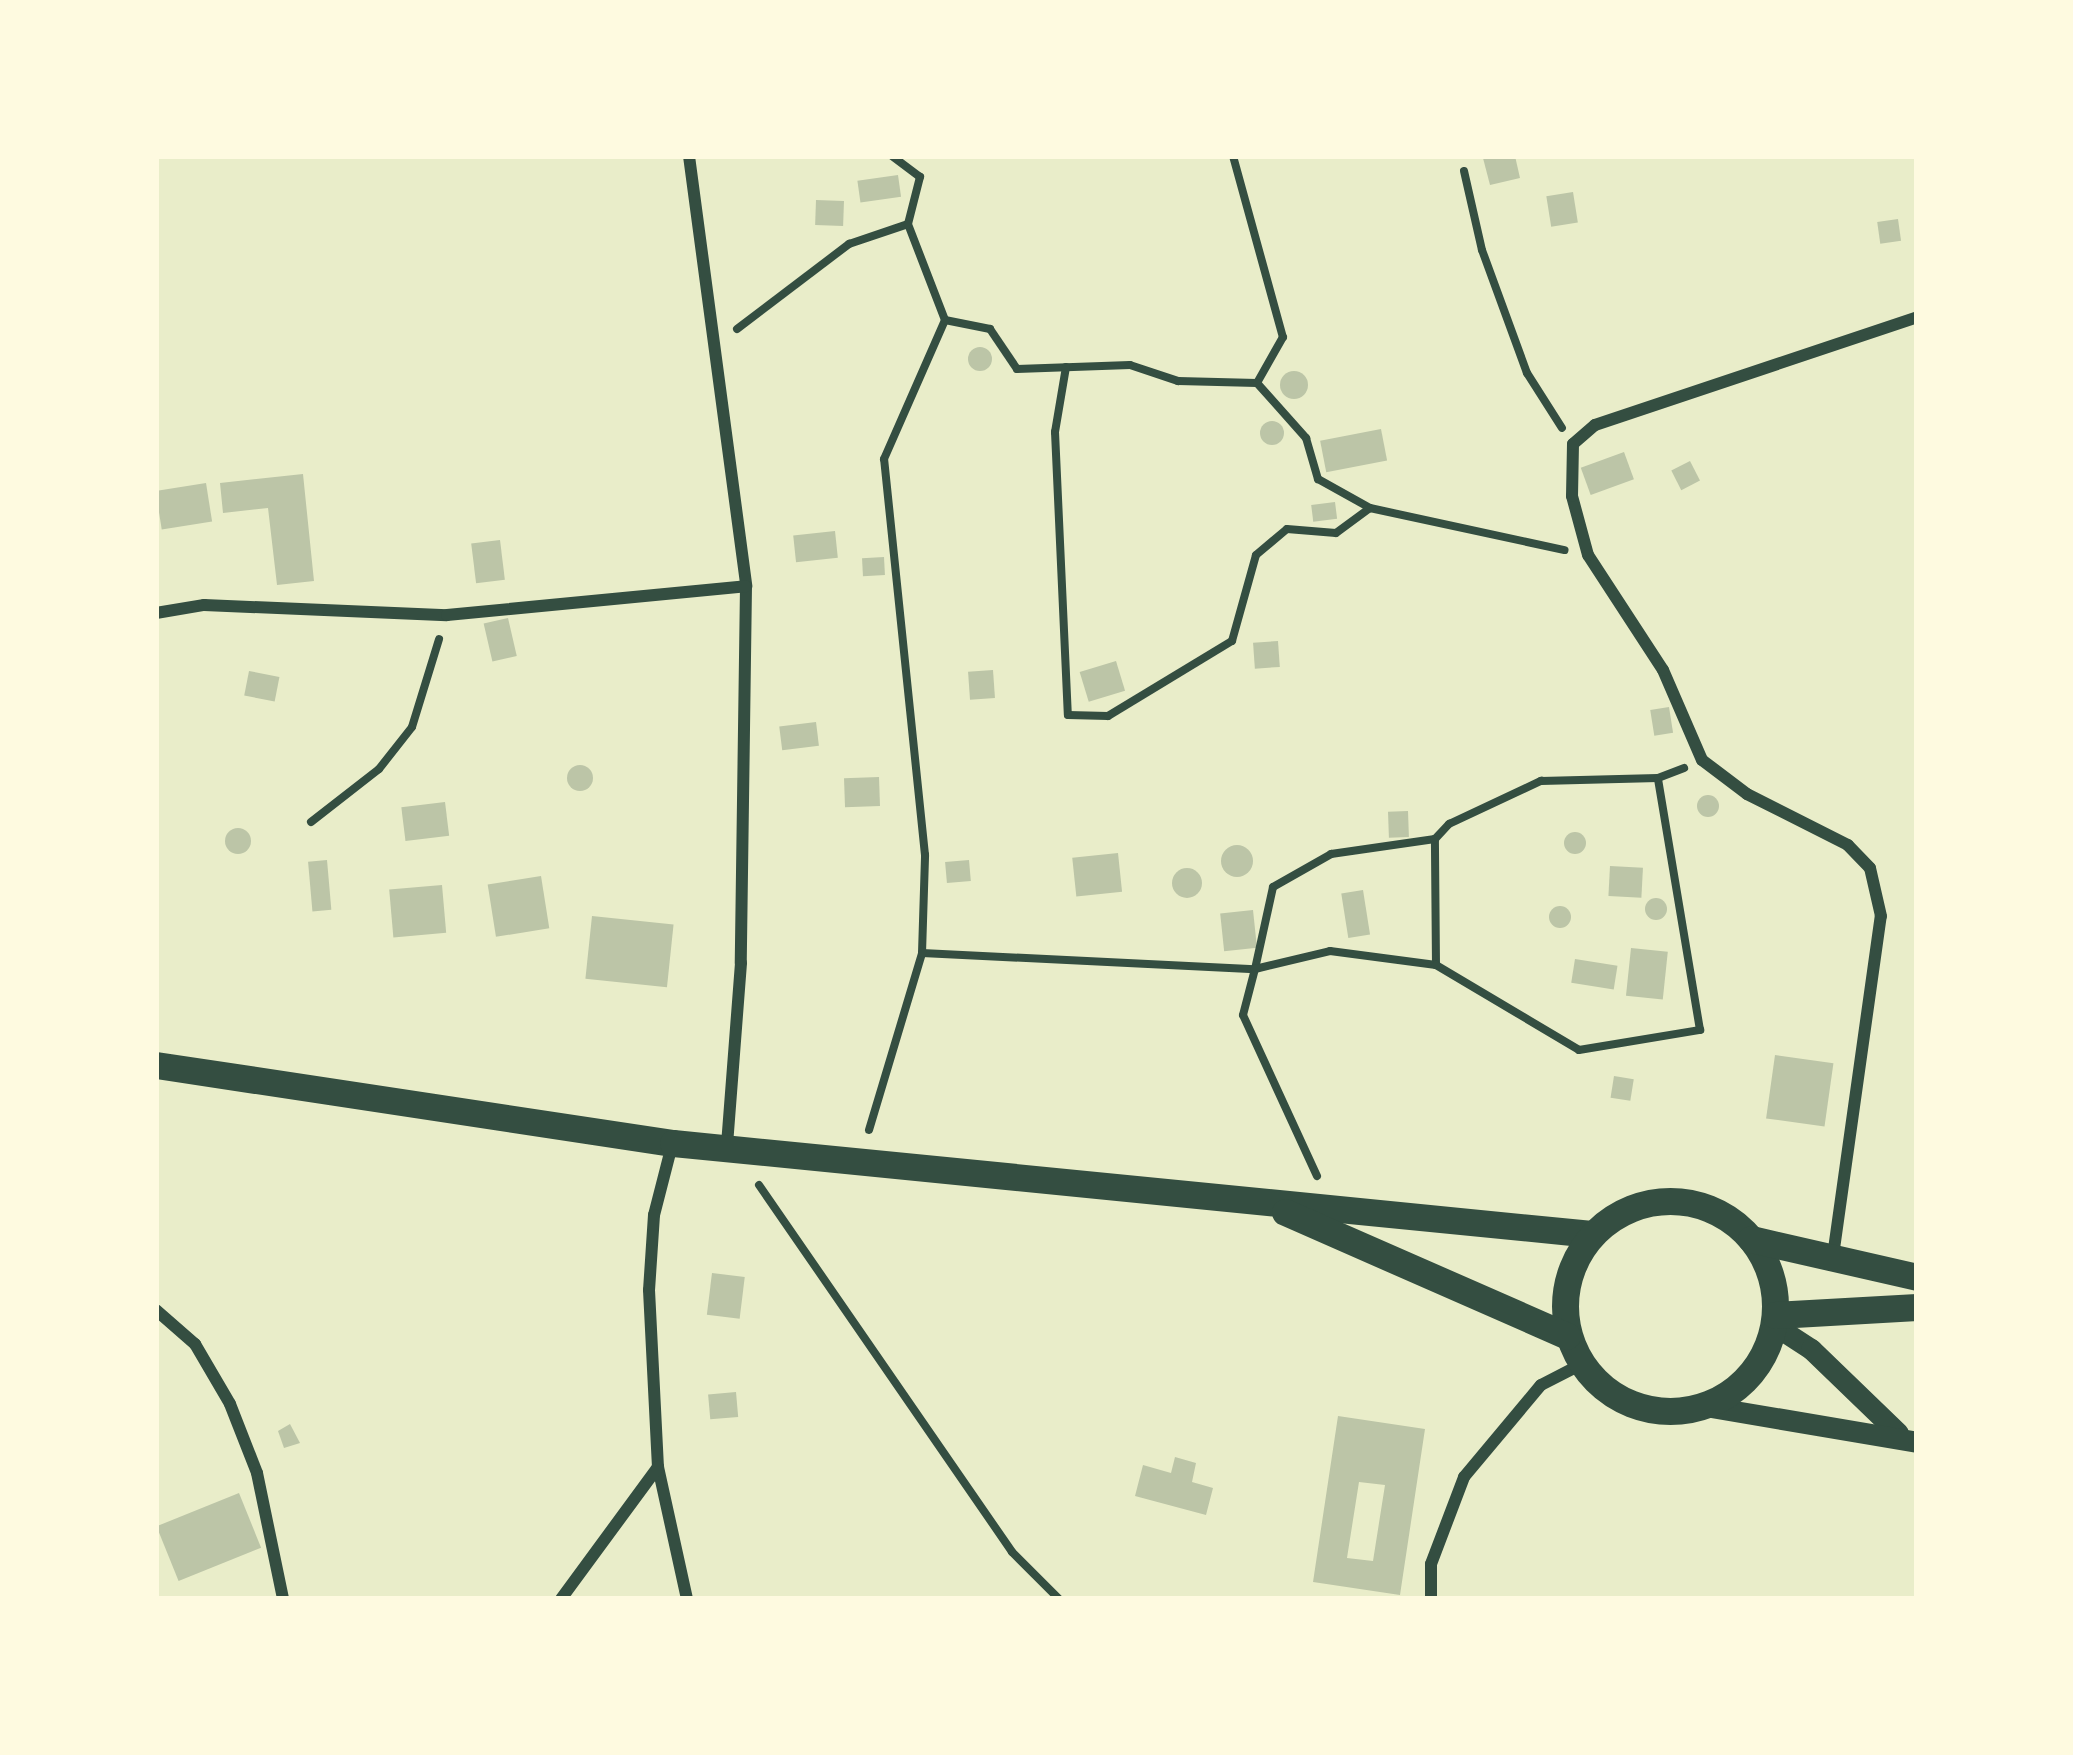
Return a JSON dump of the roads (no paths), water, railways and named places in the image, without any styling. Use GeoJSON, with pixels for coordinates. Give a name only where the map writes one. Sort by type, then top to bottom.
{"type":"FeatureCollection","features":[{"type":"Feature","properties":{"kind":"main road"},"geometry":{"type":"LineString","coordinates":[[156,1065],[673,1143],[1592,1234]]}},
{"type":"Feature","properties":{"kind":"main road"},"geometry":{"type":"LineString","coordinates":[[1253,1198],[1567,1336]]}},
{"type":"Feature","properties":{"kind":"main road"},"geometry":{"type":"LineString","coordinates":[[1751,1239],[1766,1262],[1775,1320],[1762,1359],[1738,1388],[1705,1406],[1636,1407],[1604,1390],[1580,1365],[1567,1336],[1565,1282],[1592,1234],[1620,1212],[1691,1202],[1751,1239],[1917,1277]]}},
{"type":"Feature","properties":{"kind":"main road"},"geometry":{"type":"LineString","coordinates":[[1775,1320],[1917,1307]]}},
{"type":"Feature","properties":{"kind":"street"},"geometry":{"type":"LineString","coordinates":[[689,156],[746,586],[736,1149]]}},
{"type":"Feature","properties":{"kind":"street"},"geometry":{"type":"LineString","coordinates":[[1833,1256],[1881,916],[1870,868],[1848,845],[1747,794],[1702,760],[1663,670],[1588,555],[1572,496],[1573,444],[1595,425],[1917,317]]}},
{"type":"Feature","properties":{"kind":"street"},"geometry":{"type":"LineString","coordinates":[[156,613],[204,605],[447,615],[746,586]]}},
{"type":"Feature","properties":{"kind":"street"},"geometry":{"type":"LineString","coordinates":[[673,1143],[654,1216],[649,1290],[658,1467],[687,1599]]}},
{"type":"Feature","properties":{"kind":"street"},"geometry":{"type":"LineString","coordinates":[[156,1310],[195,1344],[230,1404],[257,1473],[283,1599]]}},
{"type":"Feature","properties":{"kind":"street"},"geometry":{"type":"LineString","coordinates":[[1775,1320],[1908,1438]]}},
{"type":"Feature","properties":{"kind":"street"},"geometry":{"type":"LineString","coordinates":[[1431,1599],[1431,1564],[1464,1477],[1541,1385],[1580,1365]]}},
{"type":"Feature","properties":{"kind":"street"},"geometry":{"type":"LineString","coordinates":[[1705,1406],[1908,1438]]}},
{"type":"Feature","properties":{"kind":"street"},"geometry":{"type":"LineString","coordinates":[[561,1599],[658,1467]]}}]}
